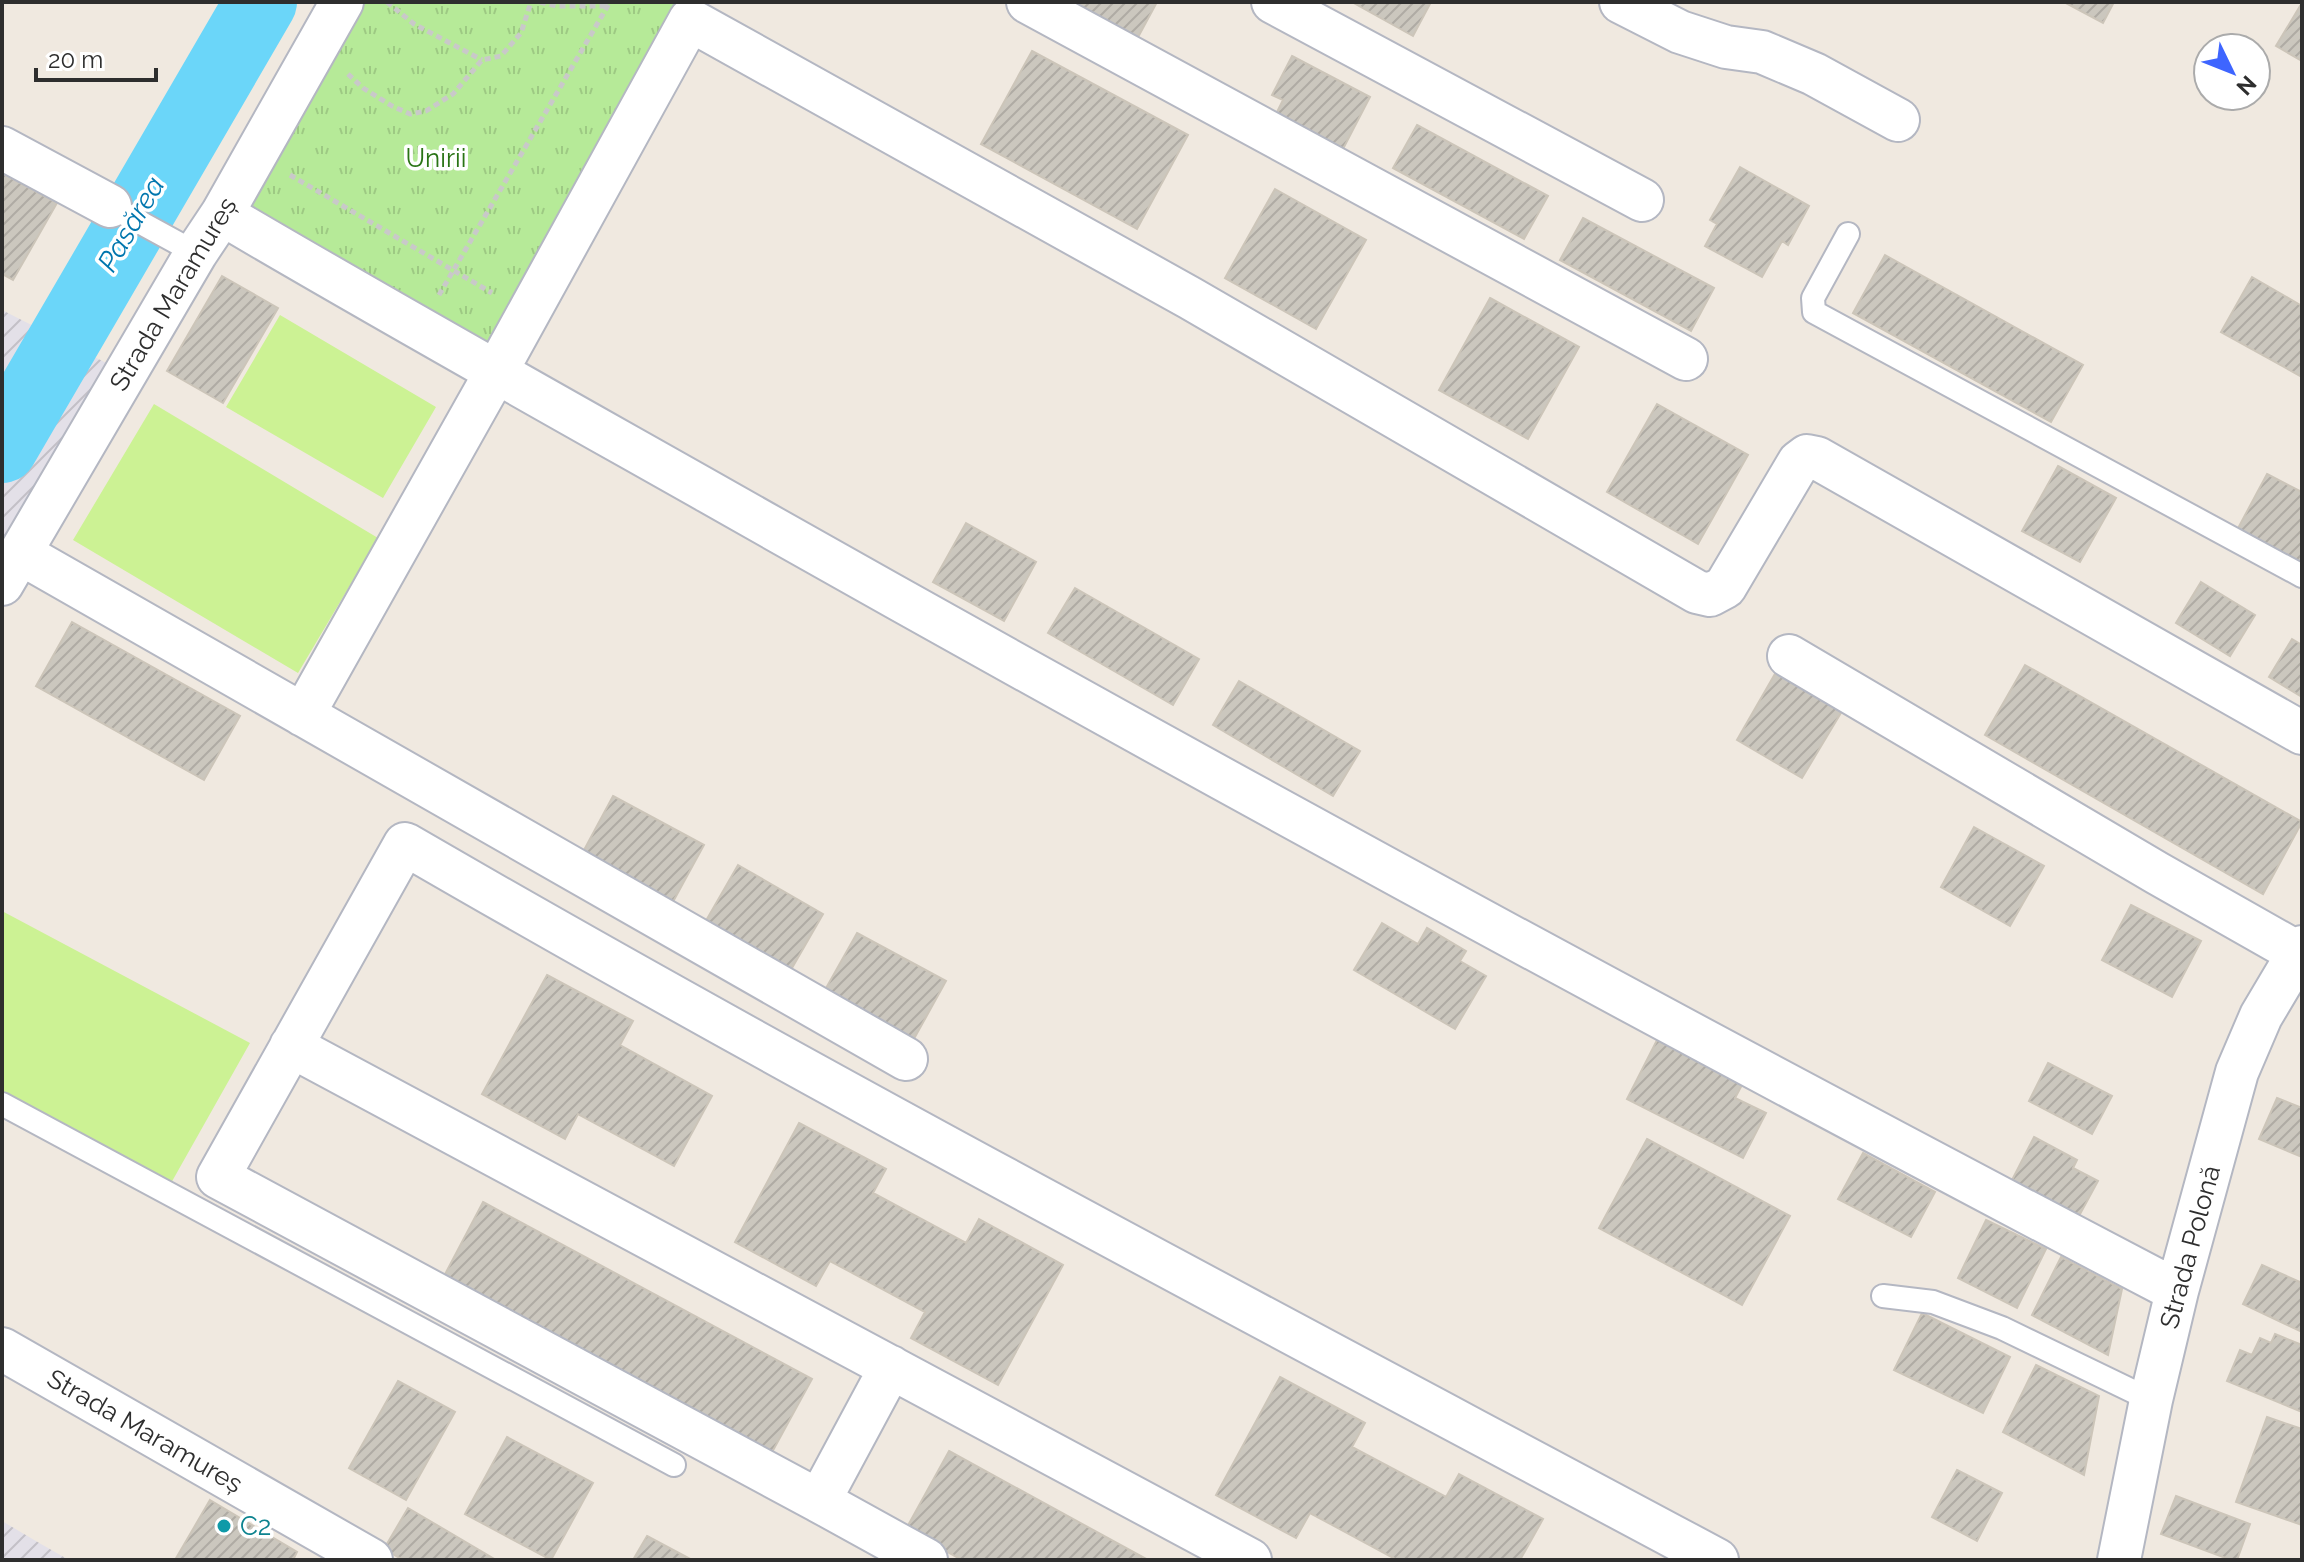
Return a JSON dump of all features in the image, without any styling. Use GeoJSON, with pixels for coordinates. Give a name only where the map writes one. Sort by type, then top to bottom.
{"type":"FeatureCollection","features":[{"type":"Feature","properties":{"kind":"street","name":"Strada Maramureș"},"geometry":{"type":"LineString","coordinates":[[11,569],[195,252],[222,214],[342,2]]}},
{"type":"Feature","properties":{"kind":"street"},"geometry":{"type":"LineString","coordinates":[[1028,2],[1686,359]]}},
{"type":"Feature","properties":{"kind":"street"},"geometry":{"type":"LineString","coordinates":[[1273,2],[1642,200]]}},
{"type":"Feature","properties":{"kind":"street"},"geometry":{"type":"LineString","coordinates":[[1621,2],[1680,32],[1726,47],[1762,52],[1814,74],[1898,120]]}},
{"type":"Feature","properties":{"kind":"street"},"geometry":{"type":"LineString","coordinates":[[303,715],[690,20],[1190,298],[1697,592],[1710,595],[1725,587],[1799,462],[1807,456],[1817,458],[2302,733]]}},
{"type":"Feature","properties":{"kind":"street"},"geometry":{"type":"LineString","coordinates":[[2,148],[110,206]]}},
{"type":"Feature","properties":{"kind":"street"},"geometry":{"type":"LineString","coordinates":[[222,214],[496,372],[1368,861],[2177,1291]]}},
{"type":"Feature","properties":{"kind":"street"},"geometry":{"type":"LineString","coordinates":[[11,569],[303,715],[906,1059]]}},
{"type":"Feature","properties":{"kind":"street"},"geometry":{"type":"LineString","coordinates":[[1789,656],[2300,950]]}},
{"type":"Feature","properties":{"kind":"street"},"geometry":{"type":"LineString","coordinates":[[926,1560],[218,1177],[405,844],[592,953],[941,1144],[1717,1560]]}},
{"type":"Feature","properties":{"kind":"street","name":"Strada Polonă"},"geometry":{"type":"LineString","coordinates":[[2119,1560],[2151,1400],[2177,1291],[2237,1072],[2261,1016],[2300,950]]}},
{"type":"Feature","properties":{"kind":"street"},"geometry":{"type":"LineString","coordinates":[[291,1046],[1250,1560]]}},
{"type":"Feature","properties":{"kind":"street","name":"Strada Maramureș"},"geometry":{"type":"LineString","coordinates":[[2,1349],[371,1560]]}},
{"type":"Feature","properties":{"kind":"street"},"geometry":{"type":"LineString","coordinates":[[819,1501],[891,1367]]}},
{"type":"Feature","properties":{"kind":"lane"},"geometry":{"type":"LineString","coordinates":[[110,206],[195,252]]}},
{"type":"Feature","properties":{"kind":"lane"},"geometry":{"type":"LineString","coordinates":[[1848,234],[1813,298],[1814,312],[2302,576]]}},
{"type":"Feature","properties":{"kind":"lane"},"geometry":{"type":"LineString","coordinates":[[2,1104],[674,1465]]}},
{"type":"Feature","properties":{"kind":"lane"},"geometry":{"type":"LineString","coordinates":[[1883,1296],[1933,1302],[2002,1328],[2151,1400]]}},
{"type":"Feature","properties":{"kind":"path"},"geometry":{"type":"LineString","coordinates":[[387,2],[414,24],[482,60]]}},
{"type":"Feature","properties":{"kind":"path"},"geometry":{"type":"LineString","coordinates":[[345,71],[363,88],[410,114],[426,111],[453,94],[482,60],[501,56],[521,33],[531,2]]}},
{"type":"Feature","properties":{"kind":"path"},"geometry":{"type":"LineString","coordinates":[[540,2],[556,6],[608,4]]}},
{"type":"Feature","properties":{"kind":"path"},"geometry":{"type":"LineString","coordinates":[[420,328],[608,4]]}},
{"type":"Feature","properties":{"kind":"path"},"geometry":{"type":"LineString","coordinates":[[279,169],[527,314]]}},
{"type":"Feature","properties":{"kind":"shaded area"},"geometry":{"type":"Polygon","coordinates":[[[2,310],[126,373],[2,584],[2,310]]]}},
{"type":"Feature","properties":{"kind":"shaded area"},"geometry":{"type":"Polygon","coordinates":[[[2,1521],[41,1544],[69,1560],[2,1560],[2,1521]]]}},
{"type":"Feature","properties":{"kind":"green space","name":"Unirii"},"geometry":{"type":"Polygon","coordinates":[[[342,2],[700,2],[496,372],[222,214],[342,2]]]}},
{"type":"Feature","properties":{"kind":"green space"},"geometry":{"type":"Polygon","coordinates":[[[280,315],[436,407],[383,498],[226,407],[280,315]]]}},
{"type":"Feature","properties":{"kind":"green space"},"geometry":{"type":"Polygon","coordinates":[[[154,404],[378,538],[298,673],[73,540],[154,404]]]}},
{"type":"Feature","properties":{"kind":"green space"},"geometry":{"type":"Polygon","coordinates":[[[2,911],[250,1043],[166,1192],[2,1104],[2,911]]]}},
{"type":"Feature","properties":{"kind":"building"},"geometry":{"type":"Polygon","coordinates":[[[1073,2],[1157,2],[1136,41],[1070,8],[1073,2]]]}},
{"type":"Feature","properties":{"kind":"building"},"geometry":{"type":"Polygon","coordinates":[[[1352,2],[1431,2],[1413,36],[1352,2]]]}},
{"type":"Feature","properties":{"kind":"building"},"geometry":{"type":"Polygon","coordinates":[[[2064,2],[2114,2],[2103,23],[2064,2]]]}},
{"type":"Feature","properties":{"kind":"building"},"geometry":{"type":"Polygon","coordinates":[[[2302,7],[2302,61],[2276,46],[2302,7]]]}},
{"type":"Feature","properties":{"kind":"building"},"geometry":{"type":"Polygon","coordinates":[[[1032,51],[1188,135],[1137,229],[981,144],[1032,51]]]}},
{"type":"Feature","properties":{"kind":"building"},"geometry":{"type":"Polygon","coordinates":[[[1292,56],[1370,97],[1343,149],[1276,114],[1283,100],[1272,95],[1292,56]]]}},
{"type":"Feature","properties":{"kind":"building"},"geometry":{"type":"Polygon","coordinates":[[[1417,125],[1548,196],[1524,239],[1393,168],[1417,125]]]}},
{"type":"Feature","properties":{"kind":"building"},"geometry":{"type":"Polygon","coordinates":[[[1740,167],[1809,206],[1788,245],[1782,241],[1762,277],[1705,246],[1717,224],[1710,220],[1740,167]]]}},
{"type":"Feature","properties":{"kind":"building"},"geometry":{"type":"Polygon","coordinates":[[[2,173],[57,203],[13,280],[2,274],[2,173]]]}},
{"type":"Feature","properties":{"kind":"building"},"geometry":{"type":"Polygon","coordinates":[[[1275,189],[1366,240],[1316,329],[1225,278],[1275,189]]]}},
{"type":"Feature","properties":{"kind":"building"},"geometry":{"type":"Polygon","coordinates":[[[1583,218],[1714,288],[1691,331],[1560,260],[1583,218]]]}},
{"type":"Feature","properties":{"kind":"building"},"geometry":{"type":"Polygon","coordinates":[[[1885,255],[2083,365],[2051,422],[1853,313],[1885,255]]]}},
{"type":"Feature","properties":{"kind":"building"},"geometry":{"type":"Polygon","coordinates":[[[222,276],[278,308],[223,403],[167,371],[222,276]]]}},
{"type":"Feature","properties":{"kind":"building"},"geometry":{"type":"Polygon","coordinates":[[[2252,277],[2302,306],[2302,377],[2221,332],[2252,277]]]}},
{"type":"Feature","properties":{"kind":"building"},"geometry":{"type":"Polygon","coordinates":[[[1490,298],[1579,347],[1528,439],[1439,390],[1490,298]]]}},
{"type":"Feature","properties":{"kind":"building"},"geometry":{"type":"Polygon","coordinates":[[[1657,404],[1748,455],[1698,544],[1607,492],[1657,404]]]}},
{"type":"Feature","properties":{"kind":"building"},"geometry":{"type":"Polygon","coordinates":[[[2058,466],[2116,498],[2080,562],[2022,531],[2058,466]]]}},
{"type":"Feature","properties":{"kind":"building"},"geometry":{"type":"Polygon","coordinates":[[[2267,474],[2302,492],[2302,567],[2236,532],[2267,474]]]}},
{"type":"Feature","properties":{"kind":"building"},"geometry":{"type":"Polygon","coordinates":[[[966,523],[1036,562],[1004,621],[933,582],[966,523]]]}},
{"type":"Feature","properties":{"kind":"building"},"geometry":{"type":"Polygon","coordinates":[[[2201,582],[2255,615],[2230,656],[2176,623],[2201,582]]]}},
{"type":"Feature","properties":{"kind":"building"},"geometry":{"type":"Polygon","coordinates":[[[1075,588],[1199,659],[1173,705],[1048,633],[1075,588]]]}},
{"type":"Feature","properties":{"kind":"building"},"geometry":{"type":"Polygon","coordinates":[[[72,622],[240,716],[204,780],[36,686],[72,622]]]}},
{"type":"Feature","properties":{"kind":"building"},"geometry":{"type":"Polygon","coordinates":[[[2292,639],[2302,645],[2302,697],[2269,677],[2292,639]]]}},
{"type":"Feature","properties":{"kind":"building"},"geometry":{"type":"Polygon","coordinates":[[[2025,665],[2302,822],[2263,894],[1985,735],[2025,665]]]}},
{"type":"Feature","properties":{"kind":"building"},"geometry":{"type":"Polygon","coordinates":[[[1779,667],[1845,706],[1802,778],[1737,740],[1779,667]]]}},
{"type":"Feature","properties":{"kind":"building"},"geometry":{"type":"Polygon","coordinates":[[[1239,681],[1360,751],[1333,796],[1213,725],[1239,681]]]}},
{"type":"Feature","properties":{"kind":"building"},"geometry":{"type":"Polygon","coordinates":[[[613,796],[704,845],[668,911],[577,863],[613,796]]]}},
{"type":"Feature","properties":{"kind":"building"},"geometry":{"type":"Polygon","coordinates":[[[1974,827],[2044,866],[2010,926],[1941,887],[1974,827]]]}},
{"type":"Feature","properties":{"kind":"building"},"geometry":{"type":"Polygon","coordinates":[[[738,865],[823,914],[784,982],[699,933],[738,865]]]}},
{"type":"Feature","properties":{"kind":"building"},"geometry":{"type":"Polygon","coordinates":[[[2131,905],[2201,941],[2172,997],[2102,960],[2131,905]]]}},
{"type":"Feature","properties":{"kind":"building"},"geometry":{"type":"Polygon","coordinates":[[[1382,923],[1418,944],[1427,928],[1466,951],[1460,961],[1486,976],[1455,1029],[1354,970],[1382,923]]]}},
{"type":"Feature","properties":{"kind":"building"},"geometry":{"type":"Polygon","coordinates":[[[857,933],[946,981],[910,1046],[821,997],[857,933]]]}},
{"type":"Feature","properties":{"kind":"building"},"geometry":{"type":"Polygon","coordinates":[[[547,975],[633,1021],[620,1045],[712,1096],[674,1166],[578,1114],[565,1139],[482,1094],[547,975]]]}},
{"type":"Feature","properties":{"kind":"building"},"geometry":{"type":"Polygon","coordinates":[[[1657,1040],[1742,1085],[1735,1098],[1766,1113],[1743,1158],[1627,1099],[1657,1040]]]}},
{"type":"Feature","properties":{"kind":"building"},"geometry":{"type":"Polygon","coordinates":[[[2048,1063],[2112,1096],[2092,1134],[2029,1101],[2048,1063]]]}},
{"type":"Feature","properties":{"kind":"building"},"geometry":{"type":"Polygon","coordinates":[[[2277,1098],[2302,1108],[2302,1157],[2259,1139],[2277,1098]]]}},
{"type":"Feature","properties":{"kind":"building"},"geometry":{"type":"Polygon","coordinates":[[[799,1123],[886,1169],[873,1193],[966,1243],[979,1219],[1063,1265],[998,1385],[911,1338],[925,1312],[830,1261],[816,1286],[735,1242],[799,1123]]]}},
{"type":"Feature","properties":{"kind":"building"},"geometry":{"type":"Polygon","coordinates":[[[2034,1137],[2077,1160],[2073,1168],[2098,1181],[2079,1216],[2012,1180],[2034,1137]]]}},
{"type":"Feature","properties":{"kind":"building"},"geometry":{"type":"Polygon","coordinates":[[[1647,1139],[1790,1216],[1742,1305],[1599,1228],[1647,1139]]]}},
{"type":"Feature","properties":{"kind":"building"},"geometry":{"type":"Polygon","coordinates":[[[1863,1153],[1935,1192],[1911,1237],[1838,1199],[1863,1153]]]}},
{"type":"Feature","properties":{"kind":"building"},"geometry":{"type":"Polygon","coordinates":[[[483,1202],[812,1379],[770,1456],[442,1280],[483,1202]]]}},
{"type":"Feature","properties":{"kind":"building"},"geometry":{"type":"Polygon","coordinates":[[[1986,1220],[2046,1249],[2017,1308],[1958,1278],[1986,1220]]]}},
{"type":"Feature","properties":{"kind":"building"},"geometry":{"type":"Polygon","coordinates":[[[2061,1257],[2122,1289],[2108,1355],[2032,1315],[2061,1257]]]}},
{"type":"Feature","properties":{"kind":"building"},"geometry":{"type":"Polygon","coordinates":[[[2262,1265],[2302,1283],[2302,1332],[2243,1304],[2262,1265]]]}},
{"type":"Feature","properties":{"kind":"building"},"geometry":{"type":"Polygon","coordinates":[[[1922,1313],[2010,1357],[1983,1413],[1894,1370],[1922,1313]]]}},
{"type":"Feature","properties":{"kind":"building"},"geometry":{"type":"Polygon","coordinates":[[[2275,1334],[2302,1345],[2302,1412],[2227,1381],[2240,1350],[2252,1355],[2260,1338],[2271,1343],[2275,1334]]]}},
{"type":"Feature","properties":{"kind":"building"},"geometry":{"type":"Polygon","coordinates":[[[2036,1365],[2099,1396],[2084,1475],[2003,1432],[2036,1365]]]}},
{"type":"Feature","properties":{"kind":"building"},"geometry":{"type":"Polygon","coordinates":[[[1280,1377],[1365,1423],[1352,1447],[1446,1497],[1459,1474],[1543,1519],[1520,1560],[1397,1560],[1310,1513],[1296,1538],[1216,1495],[1280,1377]]]}},
{"type":"Feature","properties":{"kind":"building"},"geometry":{"type":"Polygon","coordinates":[[[398,1381],[455,1412],[406,1500],[349,1468],[398,1381]]]}},
{"type":"Feature","properties":{"kind":"building"},"geometry":{"type":"Polygon","coordinates":[[[2267,1417],[2302,1429],[2302,1525],[2236,1502],[2267,1417]]]}},
{"type":"Feature","properties":{"kind":"building"},"geometry":{"type":"Polygon","coordinates":[[[507,1437],[593,1483],[551,1560],[465,1514],[507,1437]]]}},
{"type":"Feature","properties":{"kind":"building"},"geometry":{"type":"Polygon","coordinates":[[[949,1451],[1148,1560],[962,1560],[906,1529],[949,1451]]]}},
{"type":"Feature","properties":{"kind":"building"},"geometry":{"type":"Polygon","coordinates":[[[1957,1470],[2002,1493],[1977,1541],[1932,1517],[1957,1470]]]}},
{"type":"Feature","properties":{"kind":"building"},"geometry":{"type":"Polygon","coordinates":[[[2176,1496],[2250,1524],[2237,1560],[2161,1534],[2176,1496]]]}},
{"type":"Feature","properties":{"kind":"building","name":"C2"},"geometry":{"type":"Polygon","coordinates":[[[210,1500],[297,1552],[293,1560],[175,1560],[210,1500]]]}},
{"type":"Feature","properties":{"kind":"building"},"geometry":{"type":"Polygon","coordinates":[[[408,1508],[496,1560],[403,1560],[384,1549],[408,1508]]]}},
{"type":"Feature","properties":{"kind":"building"},"geometry":{"type":"Polygon","coordinates":[[[647,1536],[692,1560],[633,1560],[647,1536]]]}},
{"type":"Feature","properties":{"kind":"waterway","name":"Pasărea"},"geometry":{"type":"LineString","coordinates":[[2,447],[261,2]]}},
{"type":"Feature","properties":{"kind":"place","name":"C2"},"geometry":{"type":"Point","coordinates":[224,1526]}}]}
